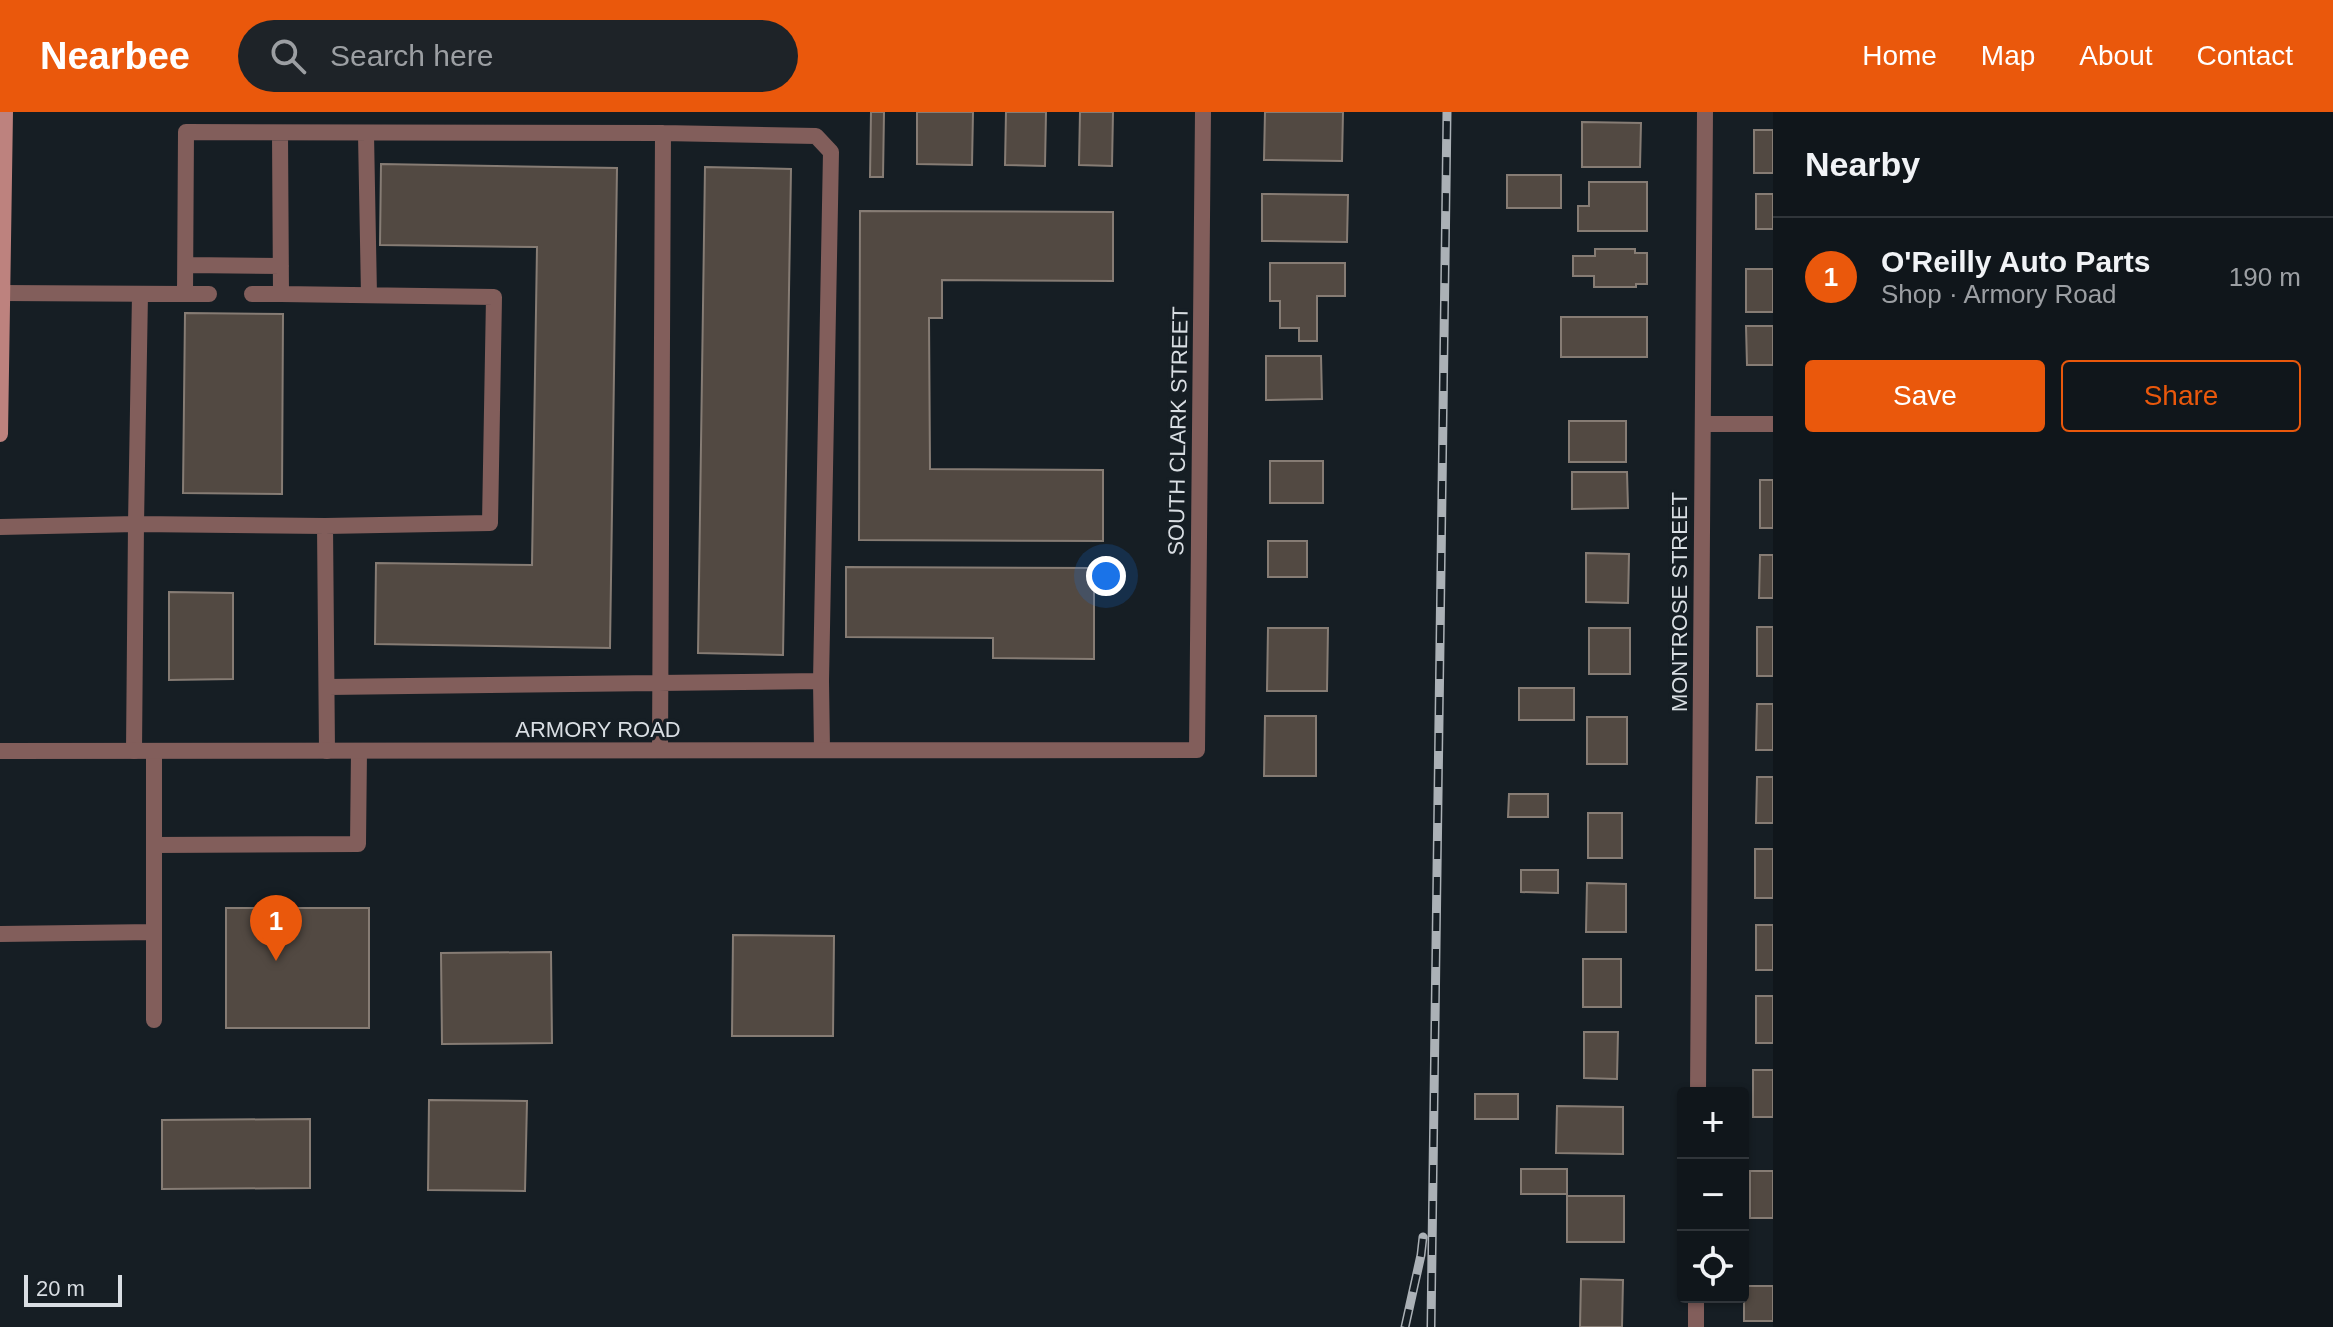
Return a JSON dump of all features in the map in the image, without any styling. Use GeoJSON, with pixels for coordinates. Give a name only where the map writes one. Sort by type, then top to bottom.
{"type":"FeatureCollection","features":[{"type":"Feature","properties":{"kind":"main road"},"geometry":{"type":"LineString","coordinates":[[0,434],[2,145],[5,112]]}},
{"type":"Feature","properties":{"kind":"street","name":"SOUTH CLARK STREET"},"geometry":{"type":"LineString","coordinates":[[1197,750],[1203,112]]}},
{"type":"Feature","properties":{"kind":"street","name":"MONTROSE STREET"},"geometry":{"type":"LineString","coordinates":[[1698,1087],[1705,112]]}},
{"type":"Feature","properties":{"kind":"street"},"geometry":{"type":"LineString","coordinates":[[185,294],[186,132],[816,136],[831,152],[822,750]]}},
{"type":"Feature","properties":{"kind":"street"},"geometry":{"type":"LineString","coordinates":[[660,750],[663,133]]}},
{"type":"Feature","properties":{"kind":"street"},"geometry":{"type":"LineString","coordinates":[[280,134],[281,294]]}},
{"type":"Feature","properties":{"kind":"street"},"geometry":{"type":"LineString","coordinates":[[366,134],[369,295]]}},
{"type":"Feature","properties":{"kind":"street"},"geometry":{"type":"LineString","coordinates":[[186,265],[281,266]]}},
{"type":"Feature","properties":{"kind":"street"},"geometry":{"type":"LineString","coordinates":[[2,293],[209,294]]}},
{"type":"Feature","properties":{"kind":"street"},"geometry":{"type":"LineString","coordinates":[[134,751],[140,294]]}},
{"type":"Feature","properties":{"kind":"street"},"geometry":{"type":"LineString","coordinates":[[0,527],[490,523],[494,297],[252,294]]}},
{"type":"Feature","properties":{"kind":"street"},"geometry":{"type":"LineString","coordinates":[[1703,424],[1773,424]]}},
{"type":"Feature","properties":{"kind":"street"},"geometry":{"type":"LineString","coordinates":[[325,526],[327,751]]}},
{"type":"Feature","properties":{"kind":"street"},"geometry":{"type":"LineString","coordinates":[[328,687],[821,681]]}},
{"type":"Feature","properties":{"kind":"street","name":"ARMORY ROAD"},"geometry":{"type":"LineString","coordinates":[[0,751],[1197,750]]}},
{"type":"Feature","properties":{"kind":"street"},"geometry":{"type":"LineString","coordinates":[[154,751],[154,1020]]}},
{"type":"Feature","properties":{"kind":"street"},"geometry":{"type":"LineString","coordinates":[[155,845],[358,844],[359,751]]}},
{"type":"Feature","properties":{"kind":"street"},"geometry":{"type":"LineString","coordinates":[[0,934],[154,932]]}},
{"type":"Feature","properties":{"kind":"street"},"geometry":{"type":"LineString","coordinates":[[1696,1303],[1696,1327]]}},
{"type":"Feature","properties":{"kind":"building"},"geometry":{"type":"Polygon","coordinates":[[[871,112],[884,112],[883,177],[870,177],[871,112]]]}},
{"type":"Feature","properties":{"kind":"building"},"geometry":{"type":"Polygon","coordinates":[[[917,112],[973,112],[972,165],[917,164],[917,112]]]}},
{"type":"Feature","properties":{"kind":"building"},"geometry":{"type":"Polygon","coordinates":[[[1006,112],[1046,112],[1045,166],[1005,165],[1006,112]]]}},
{"type":"Feature","properties":{"kind":"building"},"geometry":{"type":"Polygon","coordinates":[[[1080,112],[1113,112],[1112,166],[1079,165],[1080,112]]]}},
{"type":"Feature","properties":{"kind":"building"},"geometry":{"type":"Polygon","coordinates":[[[1265,112],[1343,112],[1342,161],[1264,160],[1265,112]]]}},
{"type":"Feature","properties":{"kind":"building"},"geometry":{"type":"Polygon","coordinates":[[[1582,122],[1641,123],[1640,167],[1582,167],[1582,122]]]}},
{"type":"Feature","properties":{"kind":"building"},"geometry":{"type":"Polygon","coordinates":[[[1754,130],[1773,130],[1773,173],[1754,173],[1754,130]]]}},
{"type":"Feature","properties":{"kind":"building"},"geometry":{"type":"Polygon","coordinates":[[[381,164],[617,168],[610,648],[375,644],[376,563],[532,565],[537,247],[380,245],[381,164]]]}},
{"type":"Feature","properties":{"kind":"building"},"geometry":{"type":"Polygon","coordinates":[[[705,167],[791,169],[783,655],[698,653],[705,167]]]}},
{"type":"Feature","properties":{"kind":"building"},"geometry":{"type":"Polygon","coordinates":[[[1507,175],[1561,175],[1561,208],[1507,208],[1507,175]]]}},
{"type":"Feature","properties":{"kind":"building"},"geometry":{"type":"Polygon","coordinates":[[[1589,182],[1647,182],[1647,231],[1578,231],[1578,206],[1589,206],[1589,182]]]}},
{"type":"Feature","properties":{"kind":"building"},"geometry":{"type":"Polygon","coordinates":[[[1262,194],[1348,195],[1347,242],[1262,241],[1262,194]]]}},
{"type":"Feature","properties":{"kind":"building"},"geometry":{"type":"Polygon","coordinates":[[[1756,194],[1773,194],[1773,229],[1756,229],[1756,194]]]}},
{"type":"Feature","properties":{"kind":"building"},"geometry":{"type":"Polygon","coordinates":[[[860,211],[1113,212],[1113,281],[942,280],[942,318],[929,318],[930,469],[1103,470],[1103,541],[859,540],[860,211]]]}},
{"type":"Feature","properties":{"kind":"building"},"geometry":{"type":"Polygon","coordinates":[[[1595,249],[1635,249],[1635,253],[1647,253],[1647,284],[1594,287],[1594,276],[1573,276],[1573,256],[1595,256],[1595,249]]]}},
{"type":"Feature","properties":{"kind":"building"},"geometry":{"type":"Polygon","coordinates":[[[1270,263],[1345,263],[1345,296],[1317,296],[1317,341],[1299,341],[1299,328],[1280,328],[1280,301],[1270,301],[1270,263]]]}},
{"type":"Feature","properties":{"kind":"building"},"geometry":{"type":"Polygon","coordinates":[[[1746,269],[1773,269],[1773,312],[1746,312],[1746,269]]]}},
{"type":"Feature","properties":{"kind":"building"},"geometry":{"type":"Polygon","coordinates":[[[185,313],[283,314],[282,494],[183,493],[185,313]]]}},
{"type":"Feature","properties":{"kind":"building"},"geometry":{"type":"Polygon","coordinates":[[[1561,317],[1647,317],[1647,357],[1561,357],[1561,317]]]}},
{"type":"Feature","properties":{"kind":"building"},"geometry":{"type":"Polygon","coordinates":[[[1746,326],[1773,326],[1773,365],[1747,365],[1746,326]]]}},
{"type":"Feature","properties":{"kind":"building"},"geometry":{"type":"Polygon","coordinates":[[[1266,356],[1321,356],[1322,399],[1266,400],[1266,356]]]}},
{"type":"Feature","properties":{"kind":"building"},"geometry":{"type":"Polygon","coordinates":[[[1569,421],[1626,421],[1626,462],[1569,462],[1569,421]]]}},
{"type":"Feature","properties":{"kind":"building"},"geometry":{"type":"Polygon","coordinates":[[[1270,461],[1323,461],[1323,503],[1270,503],[1270,461]]]}},
{"type":"Feature","properties":{"kind":"building"},"geometry":{"type":"Polygon","coordinates":[[[1572,472],[1627,472],[1628,508],[1572,509],[1572,472]]]}},
{"type":"Feature","properties":{"kind":"building"},"geometry":{"type":"Polygon","coordinates":[[[1760,480],[1773,480],[1773,528],[1760,528],[1760,480]]]}},
{"type":"Feature","properties":{"kind":"building"},"geometry":{"type":"Polygon","coordinates":[[[1268,541],[1307,541],[1307,577],[1268,577],[1268,541]]]}},
{"type":"Feature","properties":{"kind":"building"},"geometry":{"type":"Polygon","coordinates":[[[1586,553],[1629,554],[1628,603],[1586,602],[1586,553]]]}},
{"type":"Feature","properties":{"kind":"building"},"geometry":{"type":"Polygon","coordinates":[[[1760,555],[1773,555],[1773,598],[1759,598],[1760,555]]]}},
{"type":"Feature","properties":{"kind":"building"},"geometry":{"type":"Polygon","coordinates":[[[846,567],[1094,568],[1094,659],[993,658],[993,638],[846,637],[846,567]]]}},
{"type":"Feature","properties":{"kind":"building"},"geometry":{"type":"Polygon","coordinates":[[[169,592],[233,593],[233,679],[169,680],[169,592]]]}},
{"type":"Feature","properties":{"kind":"building"},"geometry":{"type":"Polygon","coordinates":[[[1757,627],[1773,627],[1773,676],[1757,676],[1757,627]]]}},
{"type":"Feature","properties":{"kind":"building"},"geometry":{"type":"Polygon","coordinates":[[[1268,628],[1328,628],[1327,691],[1267,691],[1268,628]]]}},
{"type":"Feature","properties":{"kind":"building"},"geometry":{"type":"Polygon","coordinates":[[[1589,628],[1630,628],[1630,674],[1589,674],[1589,628]]]}},
{"type":"Feature","properties":{"kind":"building"},"geometry":{"type":"Polygon","coordinates":[[[1519,688],[1574,688],[1574,720],[1519,720],[1519,688]]]}},
{"type":"Feature","properties":{"kind":"building"},"geometry":{"type":"Polygon","coordinates":[[[1757,704],[1773,704],[1773,750],[1756,750],[1757,704]]]}},
{"type":"Feature","properties":{"kind":"building"},"geometry":{"type":"Polygon","coordinates":[[[1265,716],[1316,716],[1316,776],[1264,776],[1265,716]]]}},
{"type":"Feature","properties":{"kind":"building"},"geometry":{"type":"Polygon","coordinates":[[[1587,717],[1627,717],[1627,764],[1587,764],[1587,717]]]}},
{"type":"Feature","properties":{"kind":"building"},"geometry":{"type":"Polygon","coordinates":[[[1757,777],[1773,777],[1773,823],[1756,823],[1757,777]]]}},
{"type":"Feature","properties":{"kind":"building"},"geometry":{"type":"Polygon","coordinates":[[[1509,794],[1548,794],[1548,817],[1508,817],[1509,794]]]}},
{"type":"Feature","properties":{"kind":"building"},"geometry":{"type":"Polygon","coordinates":[[[1588,813],[1622,813],[1622,858],[1588,858],[1588,813]]]}},
{"type":"Feature","properties":{"kind":"building"},"geometry":{"type":"Polygon","coordinates":[[[1755,849],[1773,849],[1773,898],[1755,898],[1755,849]]]}},
{"type":"Feature","properties":{"kind":"building"},"geometry":{"type":"Polygon","coordinates":[[[1521,870],[1558,870],[1558,893],[1521,892],[1521,870]]]}},
{"type":"Feature","properties":{"kind":"building"},"geometry":{"type":"Polygon","coordinates":[[[1587,883],[1626,884],[1626,932],[1586,932],[1587,883]]]}},
{"type":"Feature","properties":{"kind":"building"},"geometry":{"type":"Polygon","coordinates":[[[226,908],[369,908],[369,1028],[226,1028],[226,908]]]}},
{"type":"Feature","properties":{"kind":"building"},"geometry":{"type":"Polygon","coordinates":[[[1756,925],[1773,925],[1773,970],[1756,970],[1756,925]]]}},
{"type":"Feature","properties":{"kind":"building"},"geometry":{"type":"Polygon","coordinates":[[[733,935],[834,936],[833,1036],[732,1036],[733,935]]]}},
{"type":"Feature","properties":{"kind":"building"},"geometry":{"type":"Polygon","coordinates":[[[551,952],[552,1043],[442,1044],[441,953],[551,952]]]}},
{"type":"Feature","properties":{"kind":"building"},"geometry":{"type":"Polygon","coordinates":[[[1583,959],[1621,959],[1621,1007],[1583,1007],[1583,959]]]}},
{"type":"Feature","properties":{"kind":"building"},"geometry":{"type":"Polygon","coordinates":[[[1756,996],[1773,996],[1773,1043],[1756,1043],[1756,996]]]}},
{"type":"Feature","properties":{"kind":"building"},"geometry":{"type":"Polygon","coordinates":[[[1584,1032],[1618,1032],[1617,1079],[1584,1078],[1584,1032]]]}},
{"type":"Feature","properties":{"kind":"building"},"geometry":{"type":"Polygon","coordinates":[[[1753,1070],[1773,1070],[1773,1117],[1753,1117],[1753,1070]]]}},
{"type":"Feature","properties":{"kind":"building"},"geometry":{"type":"Polygon","coordinates":[[[1475,1094],[1518,1094],[1518,1119],[1475,1119],[1475,1094]]]}},
{"type":"Feature","properties":{"kind":"building"},"geometry":{"type":"Polygon","coordinates":[[[429,1100],[527,1101],[525,1191],[428,1190],[429,1100]]]}},
{"type":"Feature","properties":{"kind":"building"},"geometry":{"type":"Polygon","coordinates":[[[1557,1106],[1623,1107],[1623,1154],[1556,1153],[1557,1106]]]}},
{"type":"Feature","properties":{"kind":"building"},"geometry":{"type":"Polygon","coordinates":[[[310,1119],[310,1188],[162,1189],[162,1120],[310,1119]]]}},
{"type":"Feature","properties":{"kind":"building"},"geometry":{"type":"Polygon","coordinates":[[[1521,1169],[1567,1169],[1567,1194],[1521,1194],[1521,1169]]]}},
{"type":"Feature","properties":{"kind":"building"},"geometry":{"type":"Polygon","coordinates":[[[1750,1171],[1773,1171],[1773,1218],[1750,1218],[1750,1171]]]}},
{"type":"Feature","properties":{"kind":"building"},"geometry":{"type":"Polygon","coordinates":[[[1567,1196],[1624,1196],[1624,1242],[1567,1242],[1567,1196]]]}},
{"type":"Feature","properties":{"kind":"building"},"geometry":{"type":"Polygon","coordinates":[[[1581,1279],[1623,1280],[1622,1327],[1580,1327],[1581,1279]]]}},
{"type":"Feature","properties":{"kind":"building"},"geometry":{"type":"Polygon","coordinates":[[[1749,1286],[1773,1286],[1773,1321],[1744,1321],[1744,1303],[1749,1303],[1749,1286]]]}},
{"type":"Feature","properties":{"kind":"railway"},"geometry":{"type":"LineString","coordinates":[[1431,1327],[1447,112]]}},
{"type":"Feature","properties":{"kind":"railway"},"geometry":{"type":"LineString","coordinates":[[1405,1327],[1423,1237]]}},
{"type":"Feature","properties":{"kind":"place","name":"O'Reilly Auto Parts"},"geometry":{"type":"Point","coordinates":[276,961]}}]}
